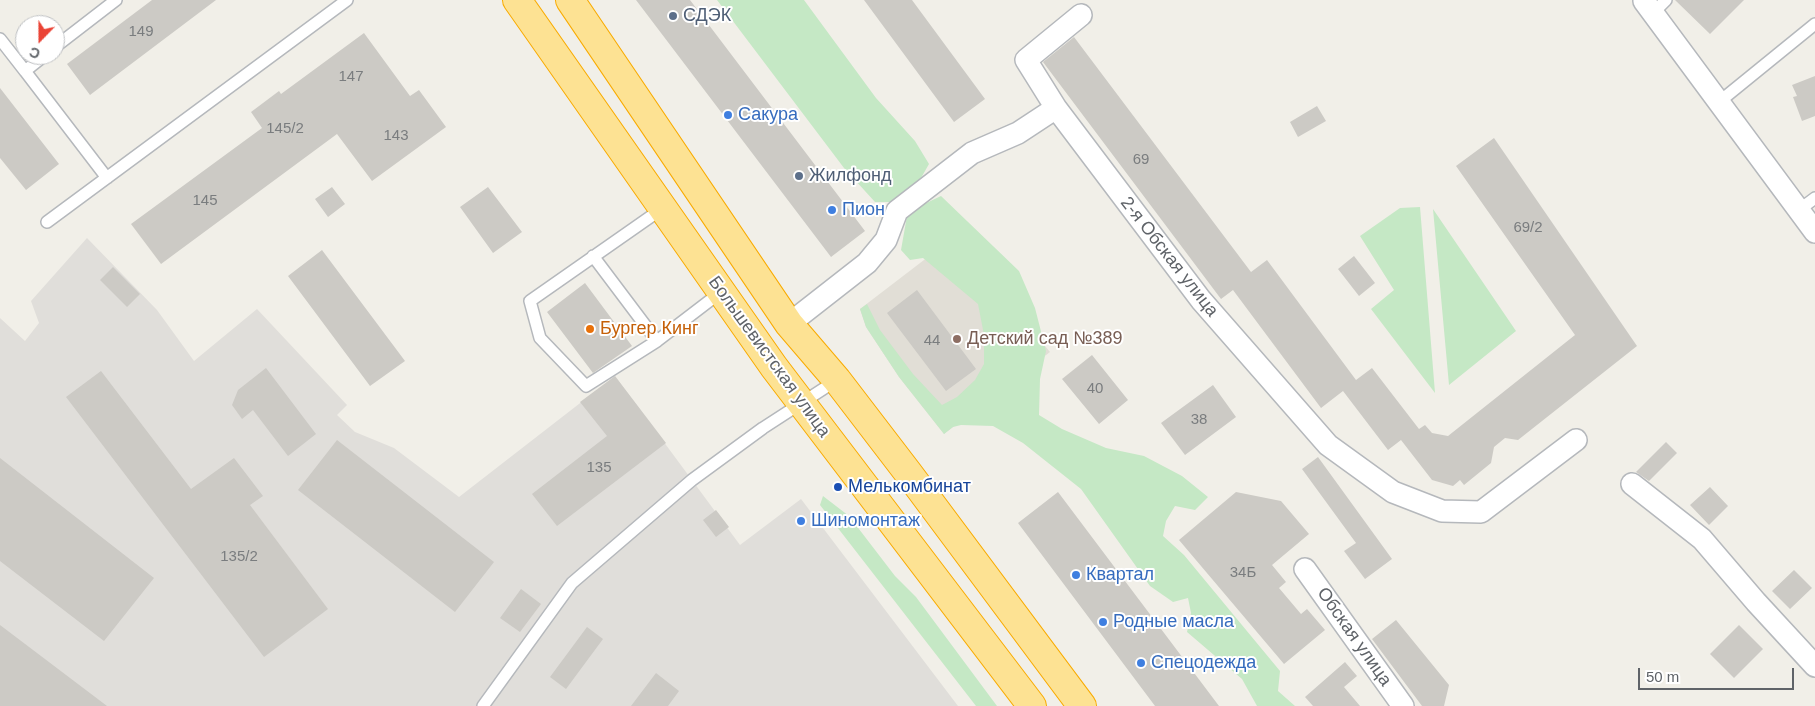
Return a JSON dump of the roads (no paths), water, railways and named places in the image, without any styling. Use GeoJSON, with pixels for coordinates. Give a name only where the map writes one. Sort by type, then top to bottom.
{"type":"FeatureCollection","features":[{"type":"Feature","properties":{"kind":"highway","name":"Большевистская улица"},"geometry":{"type":"LineString","coordinates":[[517,0],[721,292],[802,404],[1032,706]]}},
{"type":"Feature","properties":{"kind":"highway","name":"Большевистская улица"},"geometry":{"type":"LineString","coordinates":[[570,0],[789,324],[837,380],[1082,706]]}},
{"type":"Feature","properties":{"kind":"street"},"geometry":{"type":"LineString","coordinates":[[1654,5],[1719,102],[1807,204],[1815,232]]}},
{"type":"Feature","properties":{"kind":"street","name":"2-я Обская улица"},"geometry":{"type":"LineString","coordinates":[[1081,15],[1026,60],[1056,108],[1200,300],[1328,445],[1393,492],[1442,511],[1481,512],[1576,440]]}},
{"type":"Feature","properties":{"kind":"street"},"geometry":{"type":"LineString","coordinates":[[789,324],[867,263],[886,240],[897,211],[972,153],[1018,133],[1056,108]]}},
{"type":"Feature","properties":{"kind":"street"},"geometry":{"type":"LineString","coordinates":[[1632,484],[1702,539],[1756,602],[1815,666]]}},
{"type":"Feature","properties":{"kind":"street","name":"Обская улица"},"geometry":{"type":"LineString","coordinates":[[1305,569],[1403,706]]}},
{"type":"Feature","properties":{"kind":"lane"},"geometry":{"type":"LineString","coordinates":[[65,39],[116,0]]}},
{"type":"Feature","properties":{"kind":"lane"},"geometry":{"type":"LineString","coordinates":[[47,222],[347,0]]}},
{"type":"Feature","properties":{"kind":"lane"},"geometry":{"type":"LineString","coordinates":[[1719,102],[1815,24]]}},
{"type":"Feature","properties":{"kind":"lane"},"geometry":{"type":"LineString","coordinates":[[0,39],[107,178]]}},
{"type":"Feature","properties":{"kind":"lane"},"geometry":{"type":"LineString","coordinates":[[25,71],[32,65]]}},
{"type":"Feature","properties":{"kind":"lane"},"geometry":{"type":"LineString","coordinates":[[662,208],[530,301],[540,338],[586,386],[657,341],[721,292]]}},
{"type":"Feature","properties":{"kind":"lane"},"geometry":{"type":"LineString","coordinates":[[593,256],[657,341]]}},
{"type":"Feature","properties":{"kind":"lane"},"geometry":{"type":"LineString","coordinates":[[482,706],[501,684],[572,584],[692,480],[763,428],[837,380]]}},
{"type":"Feature","properties":{"kind":"place","name":"СДЭК"},"geometry":{"type":"Point","coordinates":[673,16]}},
{"type":"Feature","properties":{"kind":"place","name":"Сакура"},"geometry":{"type":"Point","coordinates":[728,115]}},
{"type":"Feature","properties":{"kind":"place","name":"Жилфонд"},"geometry":{"type":"Point","coordinates":[799,176]}},
{"type":"Feature","properties":{"kind":"place","name":"Пион"},"geometry":{"type":"Point","coordinates":[832,210]}},
{"type":"Feature","properties":{"kind":"place","name":"Бургер Кинг"},"geometry":{"type":"Point","coordinates":[590,329]}},
{"type":"Feature","properties":{"kind":"place","name":"Детский сад №389"},"geometry":{"type":"Point","coordinates":[957,339]}},
{"type":"Feature","properties":{"kind":"place","name":"Мелькомбинат"},"geometry":{"type":"Point","coordinates":[838,487]}},
{"type":"Feature","properties":{"kind":"place","name":"Шиномонтаж"},"geometry":{"type":"Point","coordinates":[801,521]}},
{"type":"Feature","properties":{"kind":"place","name":"Квартал"},"geometry":{"type":"Point","coordinates":[1076,575]}},
{"type":"Feature","properties":{"kind":"place","name":"Родные масла"},"geometry":{"type":"Point","coordinates":[1103,622]}},
{"type":"Feature","properties":{"kind":"place","name":"Спецодежда"},"geometry":{"type":"Point","coordinates":[1141,663]}}]}
